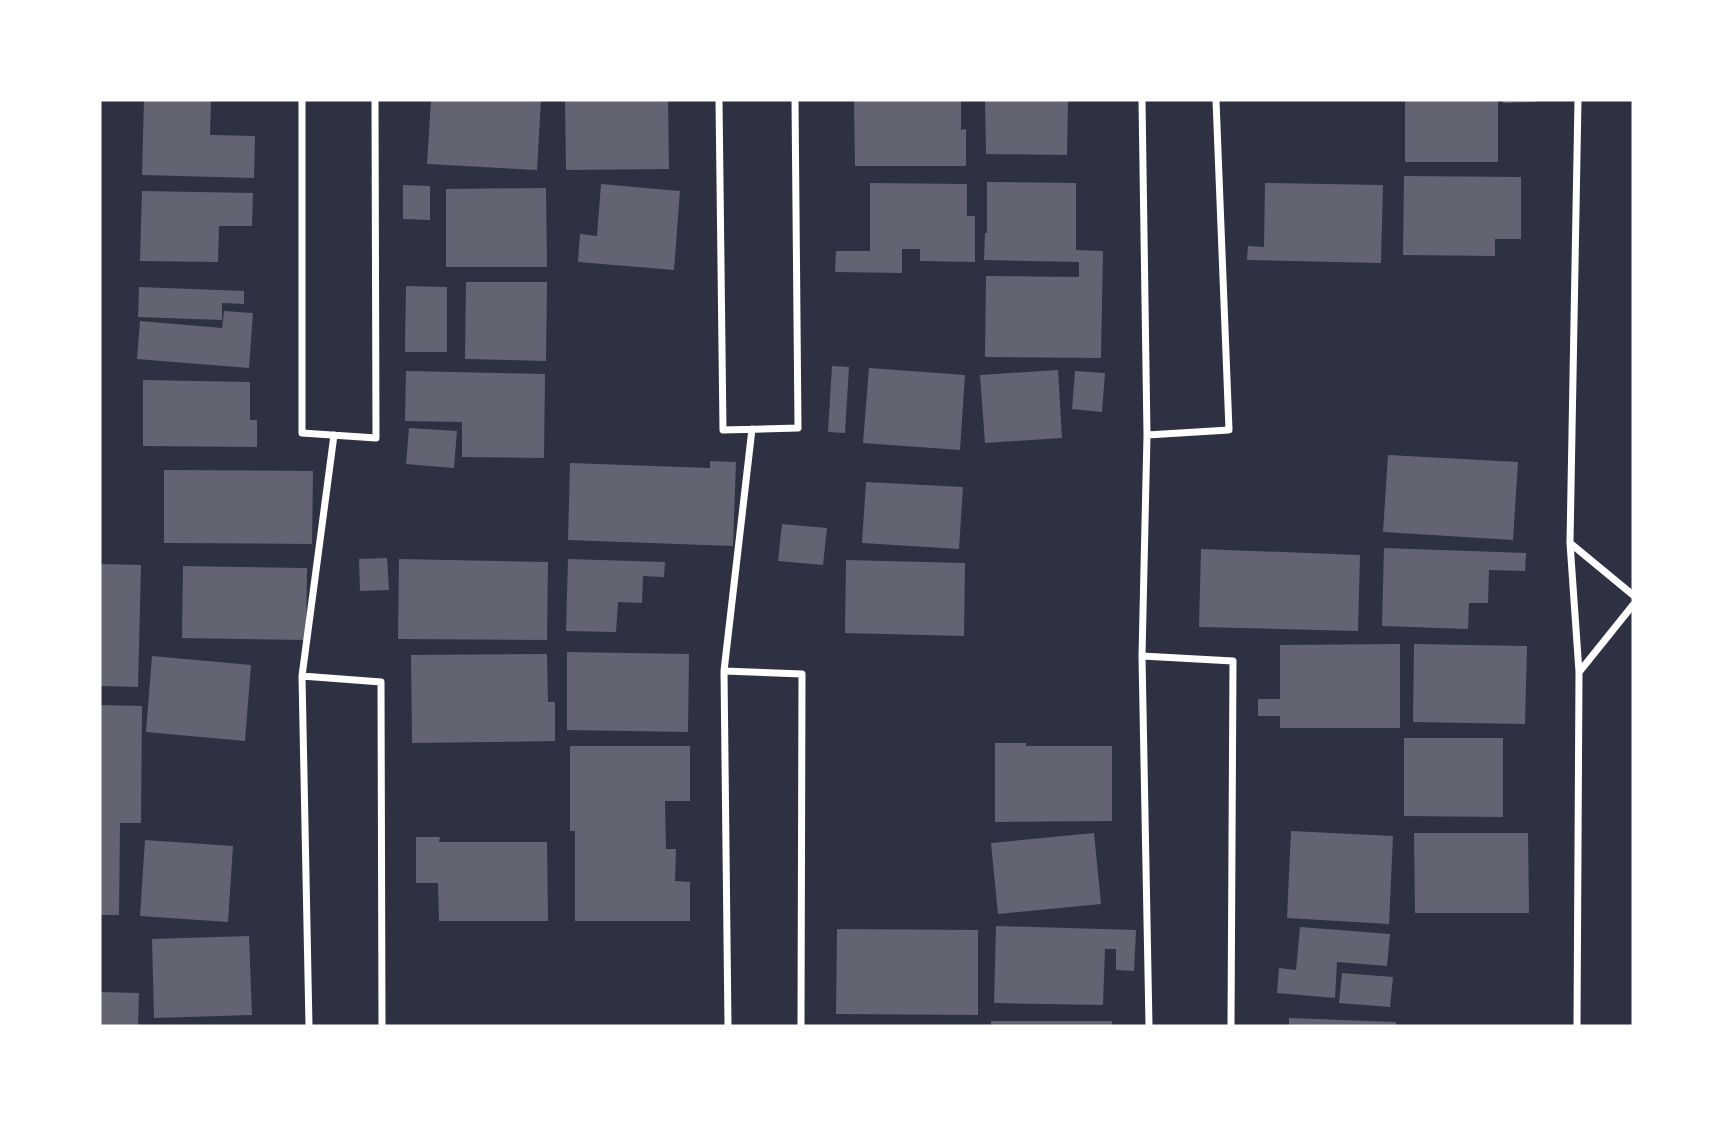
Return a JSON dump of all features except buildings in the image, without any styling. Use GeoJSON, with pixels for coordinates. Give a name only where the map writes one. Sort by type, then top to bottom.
{"type":"FeatureCollection","features":[{"type":"Feature","properties":{"kind":"street"},"geometry":{"type":"LineString","coordinates":[[302,100],[302,433],[376,438],[375,100]]}},
{"type":"Feature","properties":{"kind":"street"},"geometry":{"type":"LineString","coordinates":[[719,100],[723,430],[797,428],[795,100]]}},
{"type":"Feature","properties":{"kind":"street"},"geometry":{"type":"LineString","coordinates":[[1142,100],[1147,435],[1142,656],[1149,1026]]}},
{"type":"Feature","properties":{"kind":"street"},"geometry":{"type":"LineString","coordinates":[[1147,435],[1229,430],[1216,100]]}},
{"type":"Feature","properties":{"kind":"street"},"geometry":{"type":"LineString","coordinates":[[1577,1026],[1579,671],[1570,542],[1578,100]]}},
{"type":"Feature","properties":{"kind":"street"},"geometry":{"type":"LineString","coordinates":[[727,1026],[724,671],[752,429]]}},
{"type":"Feature","properties":{"kind":"street"},"geometry":{"type":"LineString","coordinates":[[309,1026],[302,676],[334,435]]}},
{"type":"Feature","properties":{"kind":"street"},"geometry":{"type":"LineString","coordinates":[[1570,542],[1633,595]]}},
{"type":"Feature","properties":{"kind":"street"},"geometry":{"type":"LineString","coordinates":[[1579,671],[1633,605]]}},
{"type":"Feature","properties":{"kind":"street"},"geometry":{"type":"LineString","coordinates":[[1142,656],[1233,661],[1231,1026]]}},
{"type":"Feature","properties":{"kind":"street"},"geometry":{"type":"LineString","coordinates":[[724,671],[802,674],[801,1026]]}},
{"type":"Feature","properties":{"kind":"street"},"geometry":{"type":"LineString","coordinates":[[302,676],[381,682],[382,1026]]}}]}
